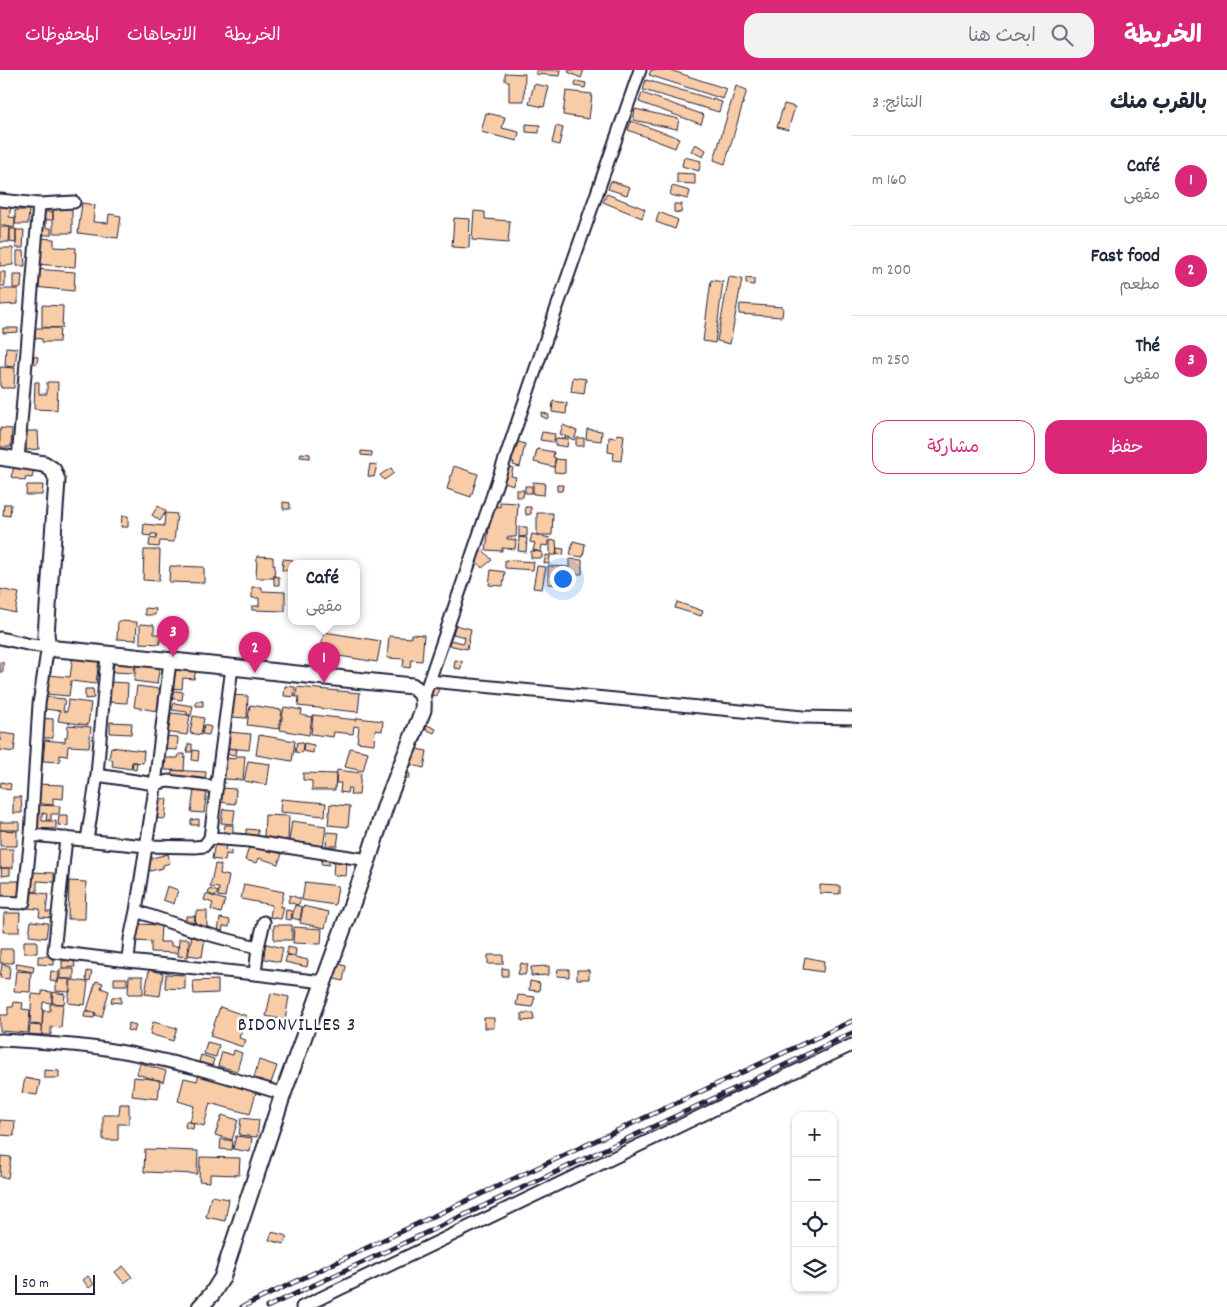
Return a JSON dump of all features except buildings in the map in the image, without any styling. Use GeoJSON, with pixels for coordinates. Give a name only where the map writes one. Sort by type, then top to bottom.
{"type":"FeatureCollection","features":[{"type":"Feature","properties":{"kind":"street"},"geometry":{"type":"LineString","coordinates":[[200,1307],[212,1294],[222,1278],[283,1094],[368,860],[386,804],[423,710],[424,699],[550,326],[640,70]]}},
{"type":"Feature","properties":{"kind":"street"},"geometry":{"type":"LineString","coordinates":[[0,200],[38,204],[74,202]]}},
{"type":"Feature","properties":{"kind":"street"},"geometry":{"type":"LineString","coordinates":[[18,460],[38,204]]}},
{"type":"Feature","properties":{"kind":"street"},"geometry":{"type":"LineString","coordinates":[[0,456],[44,464],[53,470],[57,480],[46,635],[48,646],[39,704],[31,835],[24,902],[0,902]]}},
{"type":"Feature","properties":{"kind":"street"},"geometry":{"type":"LineString","coordinates":[[0,638],[56,649],[412,686],[420,691],[424,699]]}},
{"type":"Feature","properties":{"kind":"street"},"geometry":{"type":"LineString","coordinates":[[88,840],[97,775],[107,654]]}},
{"type":"Feature","properties":{"kind":"street"},"geometry":{"type":"LineString","coordinates":[[128,960],[154,795],[170,661]]}},
{"type":"Feature","properties":{"kind":"street"},"geometry":{"type":"LineString","coordinates":[[31,835],[146,846],[204,846],[210,838],[232,667]]}},
{"type":"Feature","properties":{"kind":"street"},"geometry":{"type":"LineString","coordinates":[[430,681],[794,716],[852,718]]}},
{"type":"Feature","properties":{"kind":"street"},"geometry":{"type":"LineString","coordinates":[[97,775],[155,784],[168,781],[217,787]]}},
{"type":"Feature","properties":{"kind":"street"},"geometry":{"type":"LineString","coordinates":[[66,838],[54,952],[323,982]]}},
{"type":"Feature","properties":{"kind":"street"},"geometry":{"type":"LineString","coordinates":[[210,838],[249,841],[368,860]]}},
{"type":"Feature","properties":{"kind":"street"},"geometry":{"type":"LineString","coordinates":[[136,911],[182,927],[258,947]]}},
{"type":"Feature","properties":{"kind":"street"},"geometry":{"type":"LineString","coordinates":[[255,974],[258,947],[264,922]]}},
{"type":"Feature","properties":{"kind":"street"},"geometry":{"type":"LineString","coordinates":[[0,1040],[106,1049],[143,1056],[232,1078],[283,1094]]}},
{"type":"Feature","properties":{"kind":"street"},"geometry":{"type":"LineString","coordinates":[[302,1307],[852,1045]]}},
{"type":"Feature","properties":{"kind":"railway"},"geometry":{"type":"LineString","coordinates":[[242,1307],[852,1021]]}},
{"type":"Feature","properties":{"kind":"railway"},"geometry":{"type":"LineString","coordinates":[[267,1307],[852,1033]]}},
{"type":"Feature","properties":{"kind":"place","name":"Thé"},"geometry":{"type":"Point","coordinates":[173,657]}},
{"type":"Feature","properties":{"kind":"place","name":"Fast food"},"geometry":{"type":"Point","coordinates":[255,673]}},
{"type":"Feature","properties":{"kind":"place","name":"Café"},"geometry":{"type":"Point","coordinates":[324,683]}},
{"type":"Feature","properties":{"kind":"district","name":"BIDONVILLES 3"},"geometry":{"type":"Point","coordinates":[297,1023]}}]}
